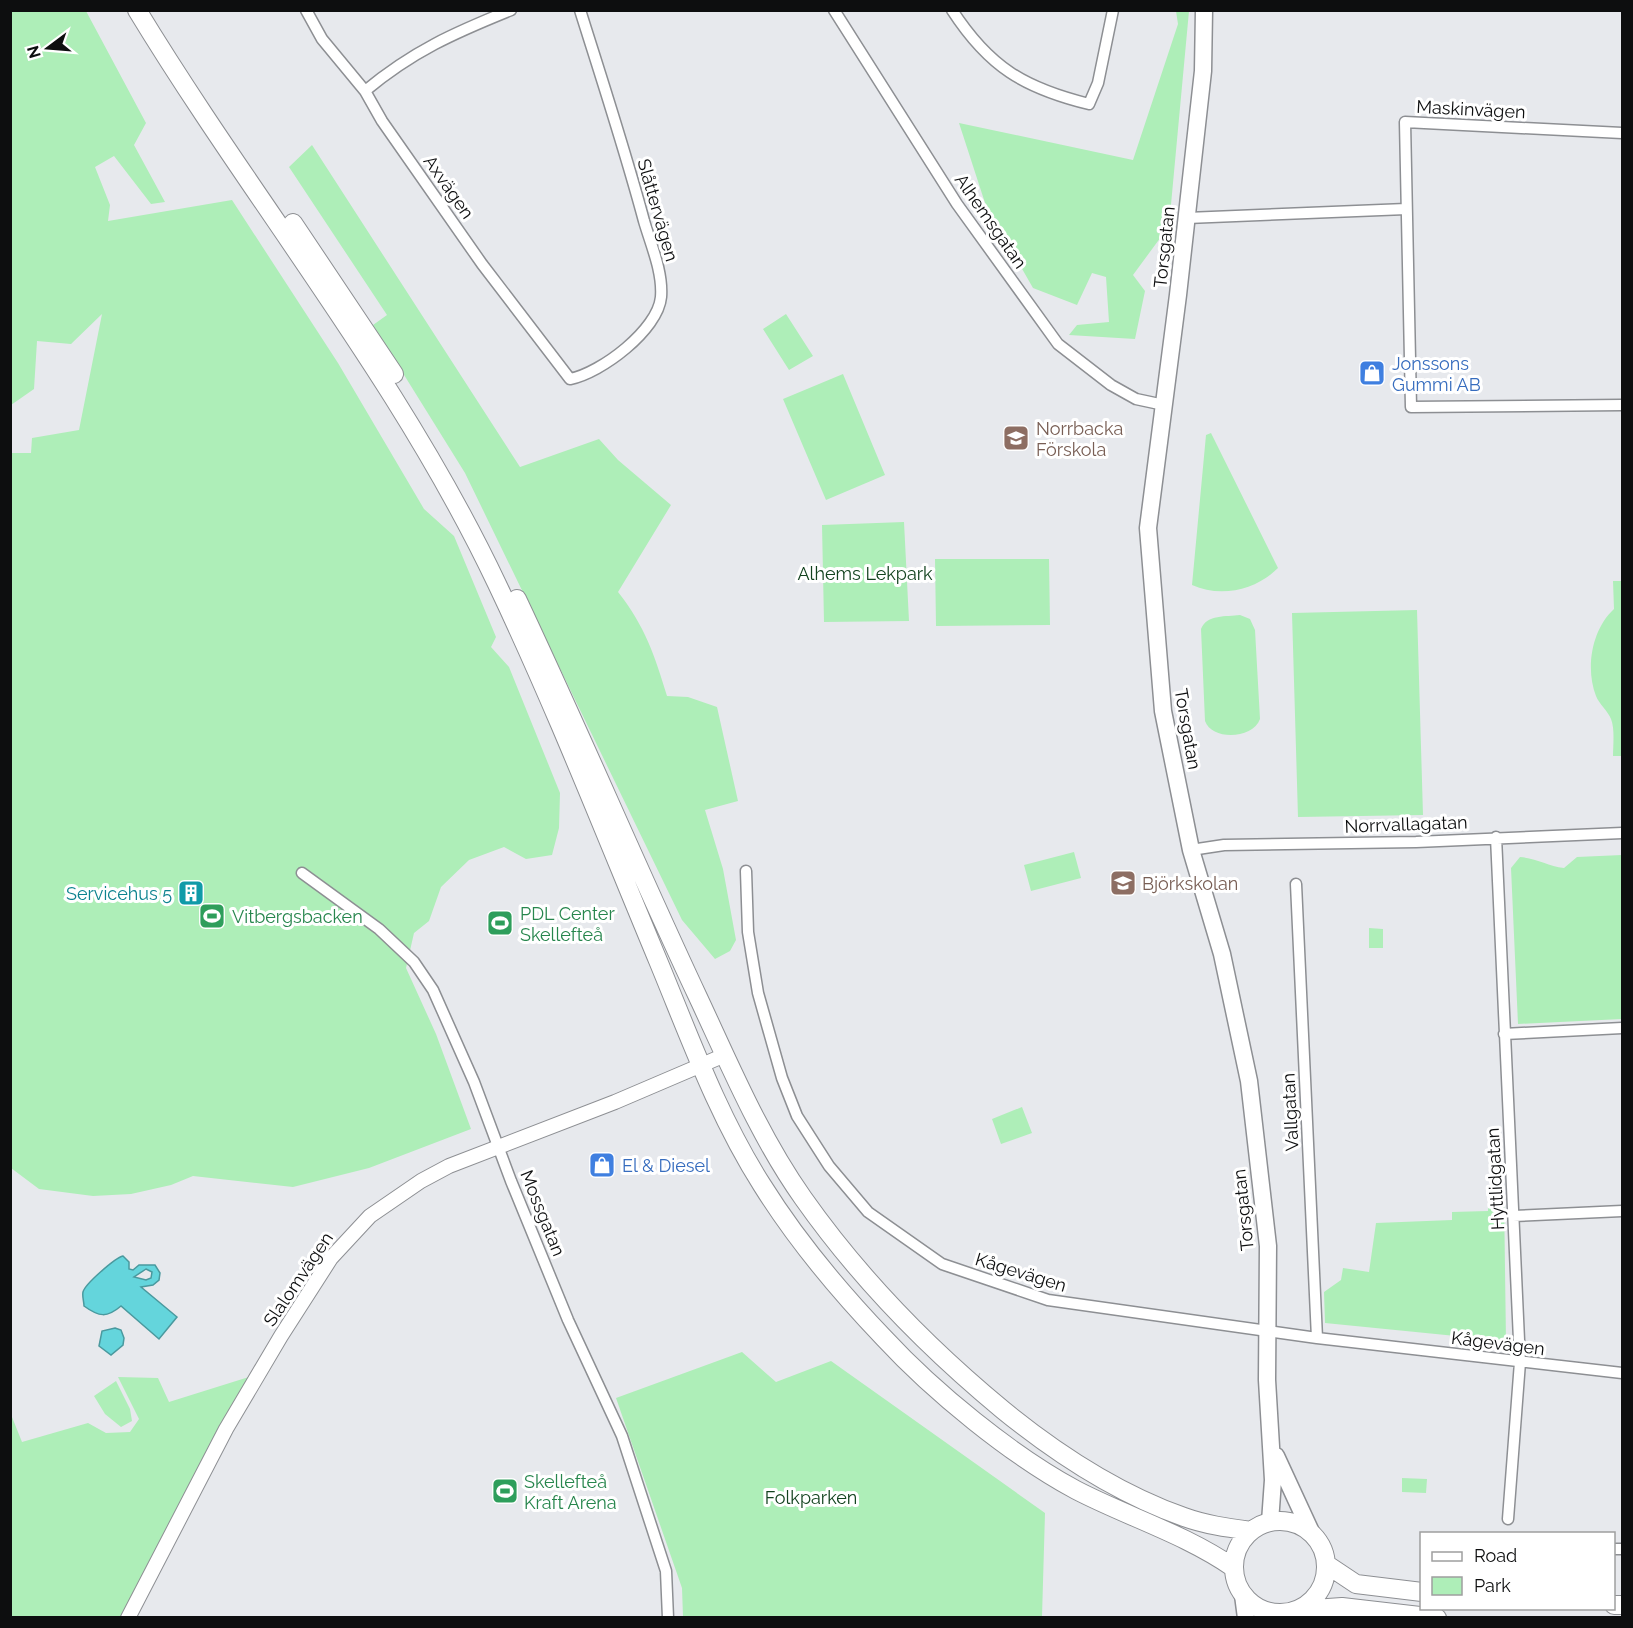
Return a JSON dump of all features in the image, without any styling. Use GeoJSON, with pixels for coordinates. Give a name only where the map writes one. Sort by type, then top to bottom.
{"type":"FeatureCollection","features":[{"type":"Feature","properties":{"kind":"highway"},"geometry":{"type":"LineString","coordinates":[[137,10],[387,384],[457,506],[497,583],[551,705],[730,1130],[768,1196],[810,1254],[888,1343],[971,1417],[1033,1465],[1102,1503],[1210,1551],[1234,1568]]}},
{"type":"Feature","properties":{"kind":"highway"},"geometry":{"type":"LineString","coordinates":[[152,10],[369,334],[445,460],[526,618],[725,1054],[785,1170],[834,1240],[906,1323],[974,1386],[1050,1446],[1080,1466],[1138,1497],[1186,1518],[1251,1531]]}},
{"type":"Feature","properties":{"kind":"highway"},"geometry":{"type":"LineString","coordinates":[[1289,1614],[1319,1592],[1325,1578],[1324,1553],[1312,1534],[1292,1523],[1270,1522],[1251,1531],[1240,1544],[1234,1568],[1236,1582],[1243,1594],[1262,1610],[1289,1614],[1342,1607],[1437,1617]]}},
{"type":"Feature","properties":{"kind":"highway"},"geometry":{"type":"LineString","coordinates":[[1326,1564],[1356,1584],[1420,1592]]}},
{"type":"Feature","properties":{"kind":"main road","name":"Torsgatan"},"geometry":{"type":"LineString","coordinates":[[1204,10],[1203,71],[1148,528],[1163,711],[1191,850],[1222,954],[1249,1081],[1268,1246],[1267,1380],[1273,1480],[1270,1522]]}},
{"type":"Feature","properties":{"kind":"main road","name":"Torsgatan"},"geometry":{"type":"LineString","coordinates":[[1272,1447],[1312,1534]]}},
{"type":"Feature","properties":{"kind":"main road"},"geometry":{"type":"LineString","coordinates":[[1243,1594],[1246,1617]]}},
{"type":"Feature","properties":{"kind":"street","name":"Axvägen"},"geometry":{"type":"LineString","coordinates":[[306,10],[322,39],[365,92],[382,121],[482,264],[570,379]]}},
{"type":"Feature","properties":{"kind":"street"},"geometry":{"type":"LineString","coordinates":[[365,92],[396,65],[446,36],[511,10]]}},
{"type":"Feature","properties":{"kind":"street","name":"Slåttervägen"},"geometry":{"type":"LineString","coordinates":[[570,379],[585,376],[635,340],[653,321],[661,298],[659,275],[630,169],[580,10]]}},
{"type":"Feature","properties":{"kind":"street","name":"Alhemsgatan"},"geometry":{"type":"LineString","coordinates":[[834,10],[957,204],[1058,344],[1112,385],[1136,399],[1164,405]]}},
{"type":"Feature","properties":{"kind":"street"},"geometry":{"type":"LineString","coordinates":[[952,10],[984,53],[1009,72],[1047,94],[1089,104],[1098,83],[1113,10]]}},
{"type":"Feature","properties":{"kind":"street","name":"Maskinvägen"},"geometry":{"type":"LineString","coordinates":[[1623,133],[1405,122],[1411,407],[1623,405]]}},
{"type":"Feature","properties":{"kind":"street"},"geometry":{"type":"LineString","coordinates":[[1186,218],[1406,208]]}},
{"type":"Feature","properties":{"kind":"street","name":"Norrvallagatan"},"geometry":{"type":"LineString","coordinates":[[1191,850],[1224,845],[1623,833]]}},
{"type":"Feature","properties":{"kind":"street","name":"Hyttlidgatan"},"geometry":{"type":"LineString","coordinates":[[1496,837],[1520,1362],[1508,1519]]}},
{"type":"Feature","properties":{"kind":"street","name":"Kågevägen"},"geometry":{"type":"LineString","coordinates":[[746,871],[748,932],[758,993],[782,1078],[797,1116],[830,1166],[868,1212],[942,1264],[1048,1300],[1317,1338],[1623,1373]]}},
{"type":"Feature","properties":{"kind":"street","name":"Mossgatan"},"geometry":{"type":"LineString","coordinates":[[302,873],[378,928],[414,962],[433,990],[500,1146],[524,1215],[622,1436],[666,1571],[668,1617]]}},
{"type":"Feature","properties":{"kind":"street","name":"Vallgatan"},"geometry":{"type":"LineString","coordinates":[[1296,884],[1317,1338]]}},
{"type":"Feature","properties":{"kind":"street"},"geometry":{"type":"LineString","coordinates":[[1504,1034],[1623,1028]]}},
{"type":"Feature","properties":{"kind":"street","name":"Slalomvägen"},"geometry":{"type":"LineString","coordinates":[[128,1617],[226,1429],[281,1336],[341,1245],[370,1216],[421,1181],[449,1166],[615,1102],[725,1054]]}},
{"type":"Feature","properties":{"kind":"street"},"geometry":{"type":"LineString","coordinates":[[1513,1216],[1623,1211]]}},
{"type":"Feature","properties":{"kind":"green space"},"geometry":{"type":"Polygon","coordinates":[[[11,11],[86,11],[146,123],[134,145],[165,202],[151,204],[114,156],[95,167],[110,205],[108,221],[232,200],[338,363],[424,509],[454,536],[496,637],[491,647],[509,667],[560,793],[559,828],[552,855],[526,859],[504,847],[469,860],[441,887],[429,921],[414,933],[406,968],[436,1034],[471,1129],[369,1168],[293,1187],[193,1176],[171,1185],[131,1194],[93,1196],[39,1189],[11,1168],[11,453],[31,453],[32,438],[79,430],[102,314],[71,344],[37,341],[34,389],[11,405],[11,11]]]}},
{"type":"Feature","properties":{"kind":"green space"},"geometry":{"type":"Polygon","coordinates":[[[1176,11],[1189,11],[1169,226],[1133,275],[1145,291],[1135,339],[1069,335],[1077,325],[1109,322],[1106,277],[1092,273],[1077,305],[1033,288],[986,206],[959,123],[1133,160],[1178,24],[1176,11]]]}},
{"type":"Feature","properties":{"kind":"green space"},"geometry":{"type":"Polygon","coordinates":[[[312,145],[520,467],[599,439],[618,460],[671,505],[618,592],[648,642],[667,696],[688,697],[717,707],[738,801],[705,810],[723,869],[736,940],[730,951],[715,959],[682,920],[465,473],[373,325],[387,315],[289,167],[312,145]]]}},
{"type":"Feature","properties":{"kind":"green space"},"geometry":{"type":"Polygon","coordinates":[[[786,314],[813,356],[789,370],[763,329],[786,314]]]}},
{"type":"Feature","properties":{"kind":"green space"},"geometry":{"type":"Polygon","coordinates":[[[843,374],[885,475],[826,500],[783,399],[843,374]]]}},
{"type":"Feature","properties":{"kind":"green space"},"geometry":{"type":"Polygon","coordinates":[[[1211,433],[1278,568],[1259,582],[1238,590],[1215,591],[1192,585],[1206,435],[1211,433]]]}},
{"type":"Feature","properties":{"kind":"green space","name":"Alhems Lekpark"},"geometry":{"type":"Polygon","coordinates":[[[904,522],[909,621],[824,622],[822,525],[904,522]]]}},
{"type":"Feature","properties":{"kind":"green space"},"geometry":{"type":"Polygon","coordinates":[[[935,559],[1049,559],[1050,625],[936,626],[935,559]]]}},
{"type":"Feature","properties":{"kind":"green space"},"geometry":{"type":"Polygon","coordinates":[[[1613,581],[1622,581],[1622,756],[1613,756],[1612,723],[1610,716],[1596,696],[1591,673],[1596,638],[1606,617],[1614,609],[1613,581]]]}},
{"type":"Feature","properties":{"kind":"green space"},"geometry":{"type":"Polygon","coordinates":[[[1417,610],[1423,815],[1298,817],[1292,613],[1417,610]]]}},
{"type":"Feature","properties":{"kind":"green space"},"geometry":{"type":"Polygon","coordinates":[[[1240,615],[1250,619],[1255,630],[1260,719],[1249,731],[1232,735],[1216,732],[1205,721],[1201,629],[1212,619],[1240,615]]]}},
{"type":"Feature","properties":{"kind":"green space"},"geometry":{"type":"Polygon","coordinates":[[[1074,852],[1081,878],[1031,891],[1024,865],[1074,852]]]}},
{"type":"Feature","properties":{"kind":"green space"},"geometry":{"type":"Polygon","coordinates":[[[1622,855],[1622,1019],[1518,1024],[1511,868],[1520,857],[1564,868],[1577,857],[1622,855]]]}},
{"type":"Feature","properties":{"kind":"green space"},"geometry":{"type":"Polygon","coordinates":[[[1369,928],[1383,929],[1383,948],[1369,948],[1369,928]]]}},
{"type":"Feature","properties":{"kind":"green space"},"geometry":{"type":"Polygon","coordinates":[[[1022,1107],[1032,1133],[1001,1144],[992,1119],[1022,1107]]]}},
{"type":"Feature","properties":{"kind":"green space"},"geometry":{"type":"Polygon","coordinates":[[[1504,1196],[1506,1341],[1325,1323],[1324,1292],[1341,1280],[1343,1268],[1369,1272],[1376,1223],[1452,1220],[1452,1212],[1488,1211],[1488,1197],[1504,1196]]]}},
{"type":"Feature","properties":{"kind":"green space","name":"Folkparken"},"geometry":{"type":"Polygon","coordinates":[[[742,1352],[776,1382],[831,1361],[1045,1513],[1042,1617],[683,1617],[682,1588],[616,1398],[742,1352]]]}},
{"type":"Feature","properties":{"kind":"green space"},"geometry":{"type":"Polygon","coordinates":[[[258,1374],[128,1617],[11,1617],[10,1412],[22,1442],[88,1423],[106,1433],[130,1432],[139,1419],[118,1377],[158,1378],[169,1402],[258,1374]]]}},
{"type":"Feature","properties":{"kind":"green space"},"geometry":{"type":"Polygon","coordinates":[[[116,1381],[130,1409],[132,1421],[121,1427],[105,1414],[94,1396],[116,1381]]]}},
{"type":"Feature","properties":{"kind":"green space"},"geometry":{"type":"Polygon","coordinates":[[[1402,1478],[1427,1479],[1426,1493],[1402,1492],[1402,1478]]]}},
{"type":"Feature","properties":{"kind":"water"},"geometry":{"type":"Polygon","coordinates":[[[123,1256],[129,1262],[129,1269],[133,1270],[139,1265],[155,1265],[160,1273],[159,1280],[153,1285],[141,1287],[177,1317],[159,1339],[121,1306],[103,1315],[84,1306],[85,1288],[114,1261],[123,1256]],[[146,1269],[134,1277],[146,1280],[151,1278],[152,1272],[146,1269]]]}},
{"type":"Feature","properties":{"kind":"water"},"geometry":{"type":"Polygon","coordinates":[[[115,1328],[121,1330],[124,1338],[123,1345],[111,1355],[99,1346],[102,1331],[115,1328]]]}},
{"type":"Feature","properties":{"kind":"place","name":"Jonssons Gummi AB"},"geometry":{"type":"Point","coordinates":[1372,373]}},
{"type":"Feature","properties":{"kind":"place","name":"Norrbacka Förskola"},"geometry":{"type":"Point","coordinates":[1016,438]}},
{"type":"Feature","properties":{"kind":"place","name":"Björkskolan"},"geometry":{"type":"Point","coordinates":[1123,883]}},
{"type":"Feature","properties":{"kind":"place","name":"Servicehus 5"},"geometry":{"type":"Point","coordinates":[191,893]}},
{"type":"Feature","properties":{"kind":"place","name":"Vitbergsbacken"},"geometry":{"type":"Point","coordinates":[212,916]}},
{"type":"Feature","properties":{"kind":"place","name":"PDL Center Skellefteå"},"geometry":{"type":"Point","coordinates":[500,923]}},
{"type":"Feature","properties":{"kind":"place","name":"El & Diesel"},"geometry":{"type":"Point","coordinates":[602,1165]}},
{"type":"Feature","properties":{"kind":"place","name":"Skellefteå Kraft Arena"},"geometry":{"type":"Point","coordinates":[505,1491]}}]}
